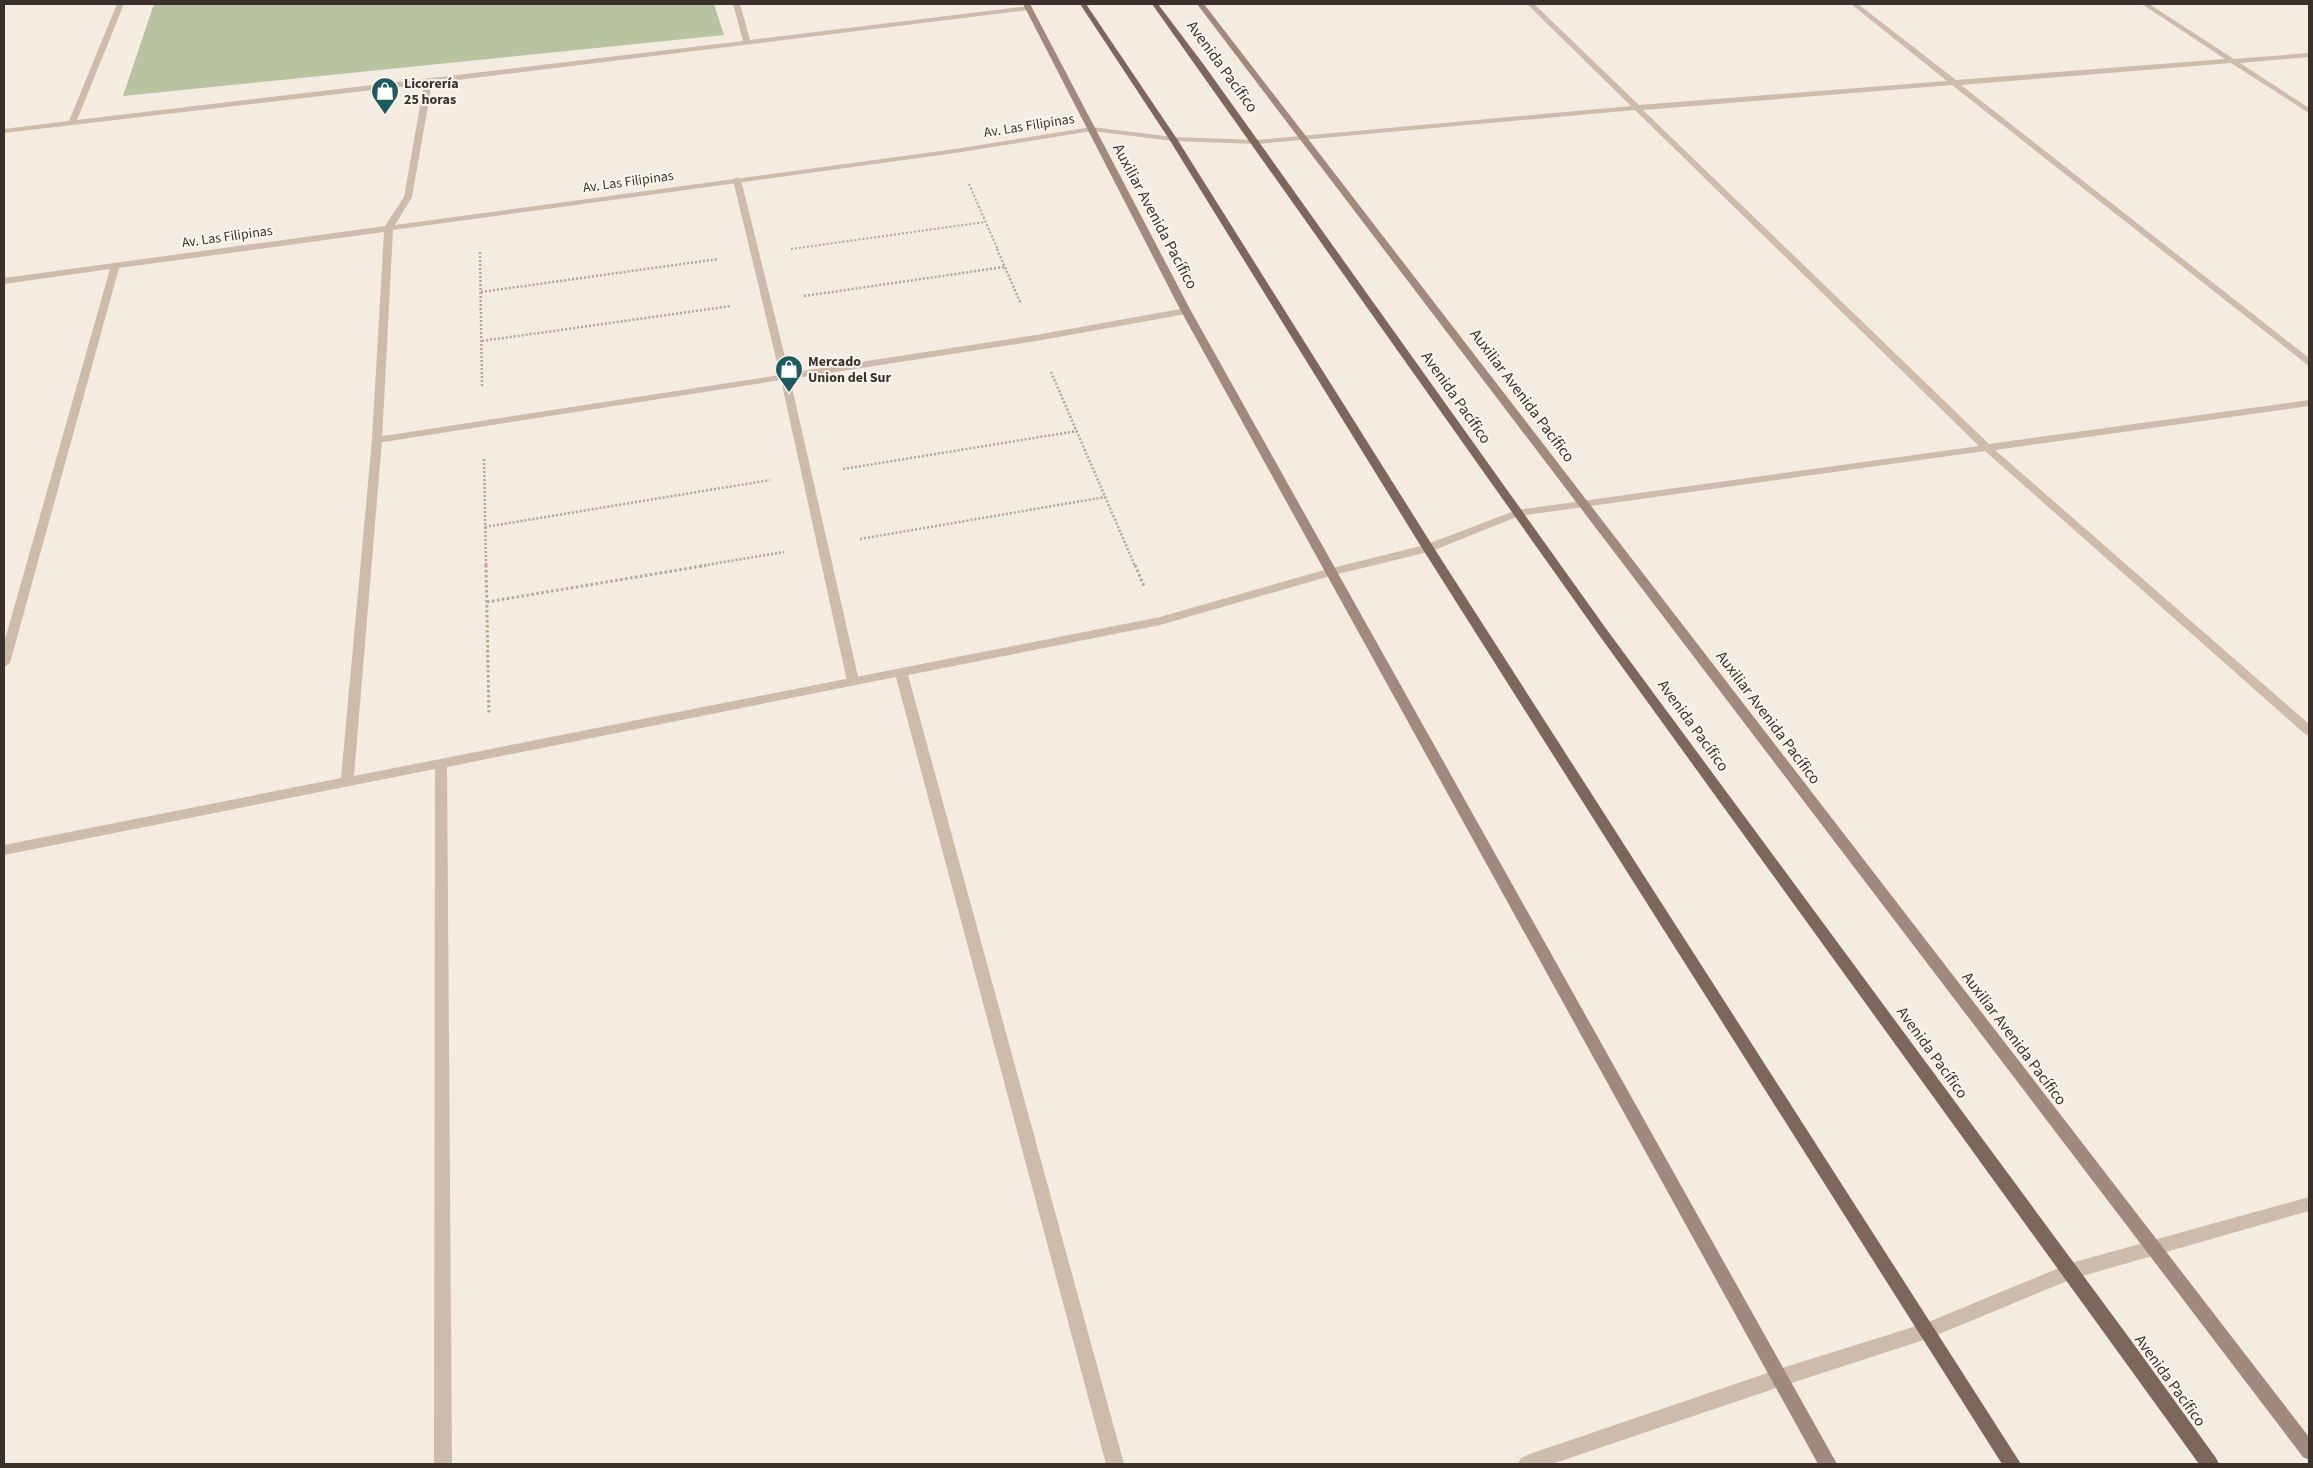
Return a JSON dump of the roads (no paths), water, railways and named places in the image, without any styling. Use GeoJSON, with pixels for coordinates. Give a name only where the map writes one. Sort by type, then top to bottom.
{"type":"FeatureCollection","features":[{"type":"Feature","properties":{"kind":"main road"},"geometry":{"type":"LineString","coordinates":[[1083,4],[1173,139],[1428,548],[2012,1464]]}},
{"type":"Feature","properties":{"kind":"main road","name":"Avenida Pacífico"},"geometry":{"type":"LineString","coordinates":[[1155,4],[1257,142],[1517,513],[2210,1464]]}},
{"type":"Feature","properties":{"kind":"main road","name":"Auxiliar Avenida Pacífico"},"geometry":{"type":"LineString","coordinates":[[1201,4],[2309,1451]]}},
{"type":"Feature","properties":{"kind":"main road","name":"Auxiliar Avenida Pacífico"},"geometry":{"type":"LineString","coordinates":[[1028,6],[1186,311],[1828,1464]]}},
{"type":"Feature","properties":{"kind":"street"},"geometry":{"type":"LineString","coordinates":[[72,123],[120,4]]}},
{"type":"Feature","properties":{"kind":"street"},"geometry":{"type":"LineString","coordinates":[[736,4],[747,43]]}},
{"type":"Feature","properties":{"kind":"street"},"geometry":{"type":"LineString","coordinates":[[1530,4],[1986,447],[2309,731]]}},
{"type":"Feature","properties":{"kind":"street"},"geometry":{"type":"LineString","coordinates":[[1854,4],[2309,363]]}},
{"type":"Feature","properties":{"kind":"street"},"geometry":{"type":"LineString","coordinates":[[2145,4],[2234,60],[2309,111]]}},
{"type":"Feature","properties":{"kind":"street"},"geometry":{"type":"LineString","coordinates":[[4,131],[747,43],[1028,6]]}},
{"type":"Feature","properties":{"kind":"street","name":"Av. Las Filipinas"},"geometry":{"type":"LineString","coordinates":[[4,281],[955,151],[1092,129],[1173,139],[1257,142],[1635,108],[2309,55]]}},
{"type":"Feature","properties":{"kind":"street"},"geometry":{"type":"LineString","coordinates":[[347,782],[377,440],[389,228],[408,197],[428,81]]}},
{"type":"Feature","properties":{"kind":"street"},"geometry":{"type":"LineString","coordinates":[[737,180],[786,377],[854,681]]}},
{"type":"Feature","properties":{"kind":"street"},"geometry":{"type":"LineString","coordinates":[[4,663],[115,266]]}},
{"type":"Feature","properties":{"kind":"street"},"geometry":{"type":"LineString","coordinates":[[377,440],[1036,338],[1186,311]]}},
{"type":"Feature","properties":{"kind":"street"},"geometry":{"type":"LineString","coordinates":[[4,850],[1160,621],[1332,572],[1428,548],[1517,513],[2309,404]]}},
{"type":"Feature","properties":{"kind":"street"},"geometry":{"type":"LineString","coordinates":[[901,672],[1115,1464]]}},
{"type":"Feature","properties":{"kind":"street"},"geometry":{"type":"LineString","coordinates":[[441,763],[443,1464]]}},
{"type":"Feature","properties":{"kind":"street"},"geometry":{"type":"LineString","coordinates":[[1527,1464],[1779,1378],[1927,1332],[2071,1271],[2309,1204]]}},
{"type":"Feature","properties":{"kind":"place","name":"Licorería 25 horas"},"geometry":{"type":"Point","coordinates":[385,115]}},
{"type":"Feature","properties":{"kind":"place","name":"Mercado Union del Sur"},"geometry":{"type":"Point","coordinates":[789,393]}}]}
